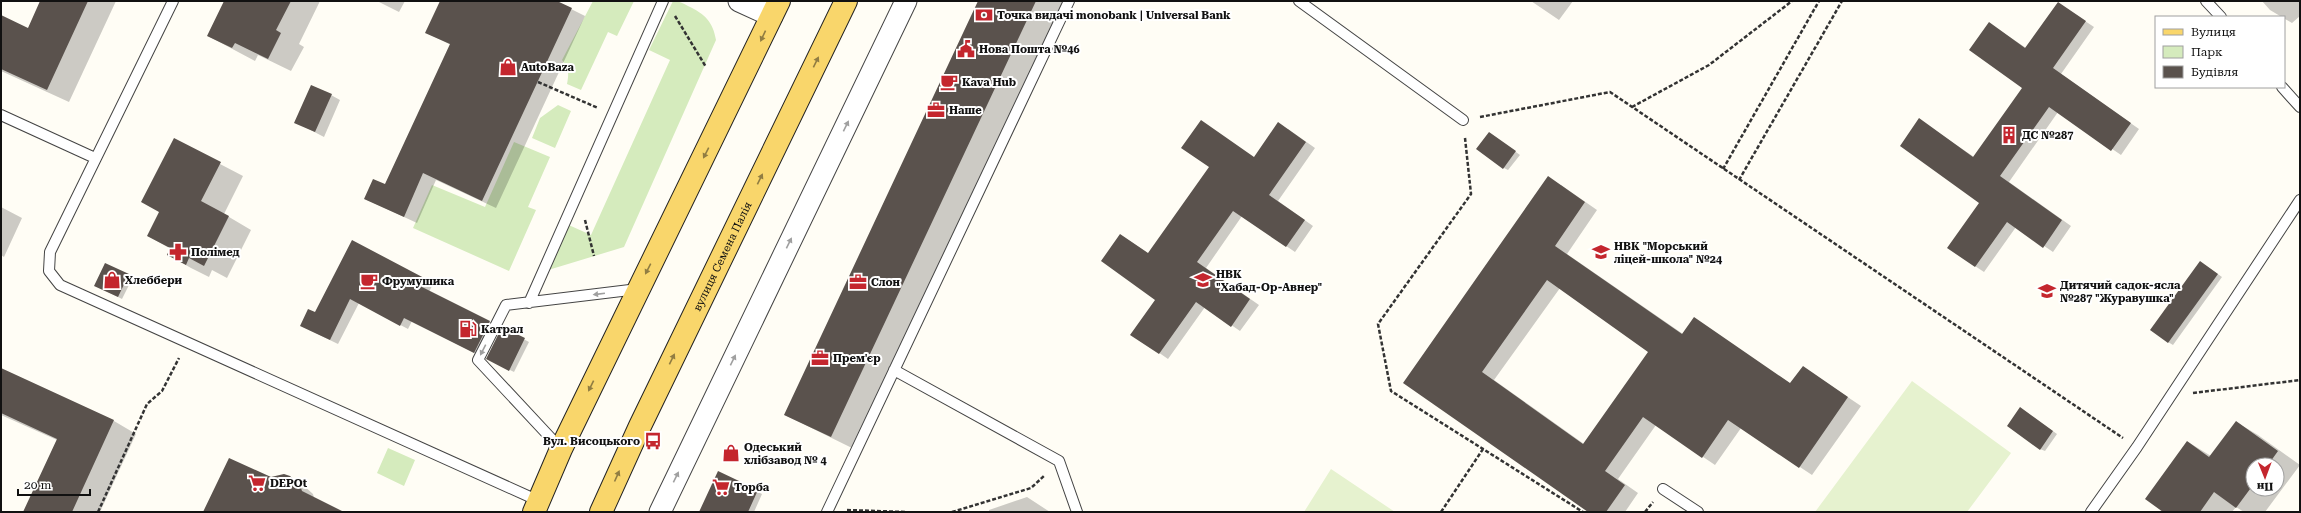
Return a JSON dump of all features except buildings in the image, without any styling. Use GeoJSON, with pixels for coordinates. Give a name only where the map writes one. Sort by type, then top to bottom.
{"type":"FeatureCollection","features":[{"type":"Feature","properties":{"kind":"main road","name":"вулиця Семена Палія"},"geometry":{"type":"LineString","coordinates":[[600,512],[640,426],[846,1]]}},
{"type":"Feature","properties":{"kind":"main road"},"geometry":{"type":"LineString","coordinates":[[537,507],[561,449],[776,9]]}},
{"type":"Feature","properties":{"kind":"street"},"geometry":{"type":"LineString","coordinates":[[739,1],[776,9]]}},
{"type":"Feature","properties":{"kind":"street"},"geometry":{"type":"LineString","coordinates":[[660,512],[906,1]]}},
{"type":"Feature","properties":{"kind":"lane"},"geometry":{"type":"LineString","coordinates":[[173,1],[50,252],[49,272],[60,285],[187,342],[537,507]]}},
{"type":"Feature","properties":{"kind":"lane"},"geometry":{"type":"LineString","coordinates":[[530,303],[663,1]]}},
{"type":"Feature","properties":{"kind":"lane"},"geometry":{"type":"LineString","coordinates":[[828,510],[1069,1]]}},
{"type":"Feature","properties":{"kind":"lane"},"geometry":{"type":"LineString","coordinates":[[1298,1],[1463,120]]}},
{"type":"Feature","properties":{"kind":"lane"},"geometry":{"type":"LineString","coordinates":[[2206,1],[2220,16]]}},
{"type":"Feature","properties":{"kind":"lane"},"geometry":{"type":"LineString","coordinates":[[2283,88],[2300,108]]}},
{"type":"Feature","properties":{"kind":"lane"},"geometry":{"type":"LineString","coordinates":[[1,115],[95,158]]}},
{"type":"Feature","properties":{"kind":"lane"},"geometry":{"type":"LineString","coordinates":[[2091,512],[2137,447],[2300,200]]}},
{"type":"Feature","properties":{"kind":"lane"},"geometry":{"type":"LineString","coordinates":[[561,449],[478,360],[506,305],[638,290]]}},
{"type":"Feature","properties":{"kind":"lane"},"geometry":{"type":"LineString","coordinates":[[894,370],[1059,462],[1077,512]]}},
{"type":"Feature","properties":{"kind":"lane"},"geometry":{"type":"LineString","coordinates":[[1663,489],[1698,512]]}},
{"type":"Feature","properties":{"kind":"path"},"geometry":{"type":"LineString","coordinates":[[1632,107],[1709,65],[1792,1]]}},
{"type":"Feature","properties":{"kind":"path"},"geometry":{"type":"LineString","coordinates":[[1723,169],[1819,1]]}},
{"type":"Feature","properties":{"kind":"path"},"geometry":{"type":"LineString","coordinates":[[1739,180],[1842,1]]}},
{"type":"Feature","properties":{"kind":"path"},"geometry":{"type":"LineString","coordinates":[[674,14],[706,67]]}},
{"type":"Feature","properties":{"kind":"path"},"geometry":{"type":"LineString","coordinates":[[538,82],[612,115]]}},
{"type":"Feature","properties":{"kind":"path"},"geometry":{"type":"LineString","coordinates":[[1583,512],[1391,391],[1378,324],[1471,194],[1463,120],[1610,92],[2137,447]]}},
{"type":"Feature","properties":{"kind":"path"},"geometry":{"type":"LineString","coordinates":[[579,190],[594,256]]}},
{"type":"Feature","properties":{"kind":"path"},"geometry":{"type":"LineString","coordinates":[[98,512],[147,404],[162,391],[187,342]]}},
{"type":"Feature","properties":{"kind":"path"},"geometry":{"type":"LineString","coordinates":[[2171,396],[2300,380]]}},
{"type":"Feature","properties":{"kind":"path"},"geometry":{"type":"LineString","coordinates":[[1441,512],[1483,449]]}},
{"type":"Feature","properties":{"kind":"path"},"geometry":{"type":"LineString","coordinates":[[952,512],[1031,488],[1059,462]]}},
{"type":"Feature","properties":{"kind":"path"},"geometry":{"type":"LineString","coordinates":[[828,510],[906,512]]}},
{"type":"Feature","properties":{"kind":"green space"},"geometry":{"type":"Polygon","coordinates":[[[593,1],[634,1],[617,36],[608,32],[581,90],[567,84],[568,71],[562,60],[593,1]]]}},
{"type":"Feature","properties":{"kind":"green space"},"geometry":{"type":"Polygon","coordinates":[[[673,1],[683,3],[704,16],[713,28],[716,40],[624,247],[545,271],[562,222],[591,235],[670,60],[649,50],[673,1]]]}},
{"type":"Feature","properties":{"kind":"green space"},"geometry":{"type":"Polygon","coordinates":[[[558,105],[571,111],[555,148],[532,138],[540,118],[558,105]]]}},
{"type":"Feature","properties":{"kind":"green space"},"geometry":{"type":"Polygon","coordinates":[[[514,142],[550,157],[528,207],[536,210],[509,271],[413,228],[432,185],[485,207],[514,142]]]}},
{"type":"Feature","properties":{"kind":"green space"},"geometry":{"type":"Polygon","coordinates":[[[1912,381],[2011,453],[1967,512],[1815,512],[1912,381]]]}},
{"type":"Feature","properties":{"kind":"green space"},"geometry":{"type":"Polygon","coordinates":[[[388,448],[415,460],[404,486],[377,473],[388,448]]]}},
{"type":"Feature","properties":{"kind":"green space"},"geometry":{"type":"Polygon","coordinates":[[[1331,469],[1395,512],[1304,512],[1331,469]]]}},
{"type":"Feature","properties":{"kind":"place","name":"Точка видачі monobank | Universal Bank"},"geometry":{"type":"Point","coordinates":[984,15]}},
{"type":"Feature","properties":{"kind":"place","name":"Нова Пошта №46"},"geometry":{"type":"Point","coordinates":[966,49]}},
{"type":"Feature","properties":{"kind":"place","name":"AutoBaza"},"geometry":{"type":"Point","coordinates":[508,67]}},
{"type":"Feature","properties":{"kind":"place","name":"Kava Hub"},"geometry":{"type":"Point","coordinates":[949,82]}},
{"type":"Feature","properties":{"kind":"place","name":"Наше"},"geometry":{"type":"Point","coordinates":[936,110]}},
{"type":"Feature","properties":{"kind":"place","name":"ДС №287"},"geometry":{"type":"Point","coordinates":[2009,135]}},
{"type":"Feature","properties":{"kind":"place","name":"Полімед"},"geometry":{"type":"Point","coordinates":[178,252]}},
{"type":"Feature","properties":{"kind":"place","name":"НВК \"Морський ліцей-школа\" №24"},"geometry":{"type":"Point","coordinates":[1601,252]}},
{"type":"Feature","properties":{"kind":"place","name":"Хлеббери"},"geometry":{"type":"Point","coordinates":[112,280]}},
{"type":"Feature","properties":{"kind":"place","name":"НВК \"Хабад-Ор-Авнер\""},"geometry":{"type":"Point","coordinates":[1203,280]}},
{"type":"Feature","properties":{"kind":"place","name":"Фрумушика"},"geometry":{"type":"Point","coordinates":[369,281]}},
{"type":"Feature","properties":{"kind":"place","name":"Слон"},"geometry":{"type":"Point","coordinates":[858,282]}},
{"type":"Feature","properties":{"kind":"place","name":"Дитячий садок-ясла №287 \"Журавушка\""},"geometry":{"type":"Point","coordinates":[2047,291]}},
{"type":"Feature","properties":{"kind":"place","name":"Катрал"},"geometry":{"type":"Point","coordinates":[468,329]}},
{"type":"Feature","properties":{"kind":"place","name":"Прем'єр"},"geometry":{"type":"Point","coordinates":[820,358]}},
{"type":"Feature","properties":{"kind":"place","name":"Вул. Висоцького"},"geometry":{"type":"Point","coordinates":[653,441]}},
{"type":"Feature","properties":{"kind":"place","name":"Одеський хлібзавод № 4"},"geometry":{"type":"Point","coordinates":[731,453]}},
{"type":"Feature","properties":{"kind":"place","name":"DEPOt"},"geometry":{"type":"Point","coordinates":[257,483]}},
{"type":"Feature","properties":{"kind":"place","name":"Торба"},"geometry":{"type":"Point","coordinates":[721,487]}}]}
